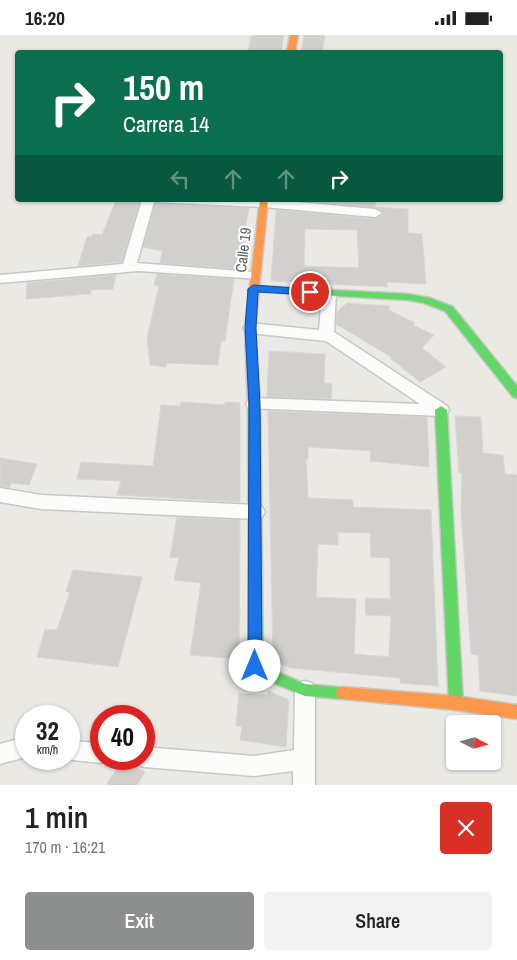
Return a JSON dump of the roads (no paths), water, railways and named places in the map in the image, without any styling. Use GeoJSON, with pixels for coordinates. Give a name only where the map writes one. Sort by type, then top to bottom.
{"type":"FeatureCollection","features":[{"type":"Feature","properties":{"kind":"street"},"geometry":{"type":"LineString","coordinates":[[292,50],[294,35]]}},
{"type":"Feature","properties":{"kind":"street"},"geometry":{"type":"LineString","coordinates":[[130,267],[147,202]]}},
{"type":"Feature","properties":{"kind":"street"},"geometry":{"type":"LineString","coordinates":[[264,202],[375,213]]}},
{"type":"Feature","properties":{"kind":"street","name":"Calle 19"},"geometry":{"type":"LineString","coordinates":[[264,202],[250,328],[254,404],[256,512],[255,666],[260,672],[306,690]]}},
{"type":"Feature","properties":{"kind":"street"},"geometry":{"type":"LineString","coordinates":[[0,279],[130,267],[329,293],[408,297],[426,300],[449,309],[517,394]]}},
{"type":"Feature","properties":{"kind":"street"},"geometry":{"type":"LineString","coordinates":[[326,336],[329,293]]}},
{"type":"Feature","properties":{"kind":"street"},"geometry":{"type":"LineString","coordinates":[[250,328],[329,336],[441,410]]}},
{"type":"Feature","properties":{"kind":"street"},"geometry":{"type":"LineString","coordinates":[[254,404],[441,410]]}},
{"type":"Feature","properties":{"kind":"street"},"geometry":{"type":"LineString","coordinates":[[441,410],[456,703]]}},
{"type":"Feature","properties":{"kind":"street"},"geometry":{"type":"LineString","coordinates":[[0,495],[41,501],[256,512]]}},
{"type":"Feature","properties":{"kind":"street"},"geometry":{"type":"LineString","coordinates":[[304,785],[306,690],[456,703],[517,712]]}},
{"type":"Feature","properties":{"kind":"street"},"geometry":{"type":"LineString","coordinates":[[0,754],[15,750]]}},
{"type":"Feature","properties":{"kind":"street"},"geometry":{"type":"LineString","coordinates":[[155,758],[254,766],[304,759]]}}]}
